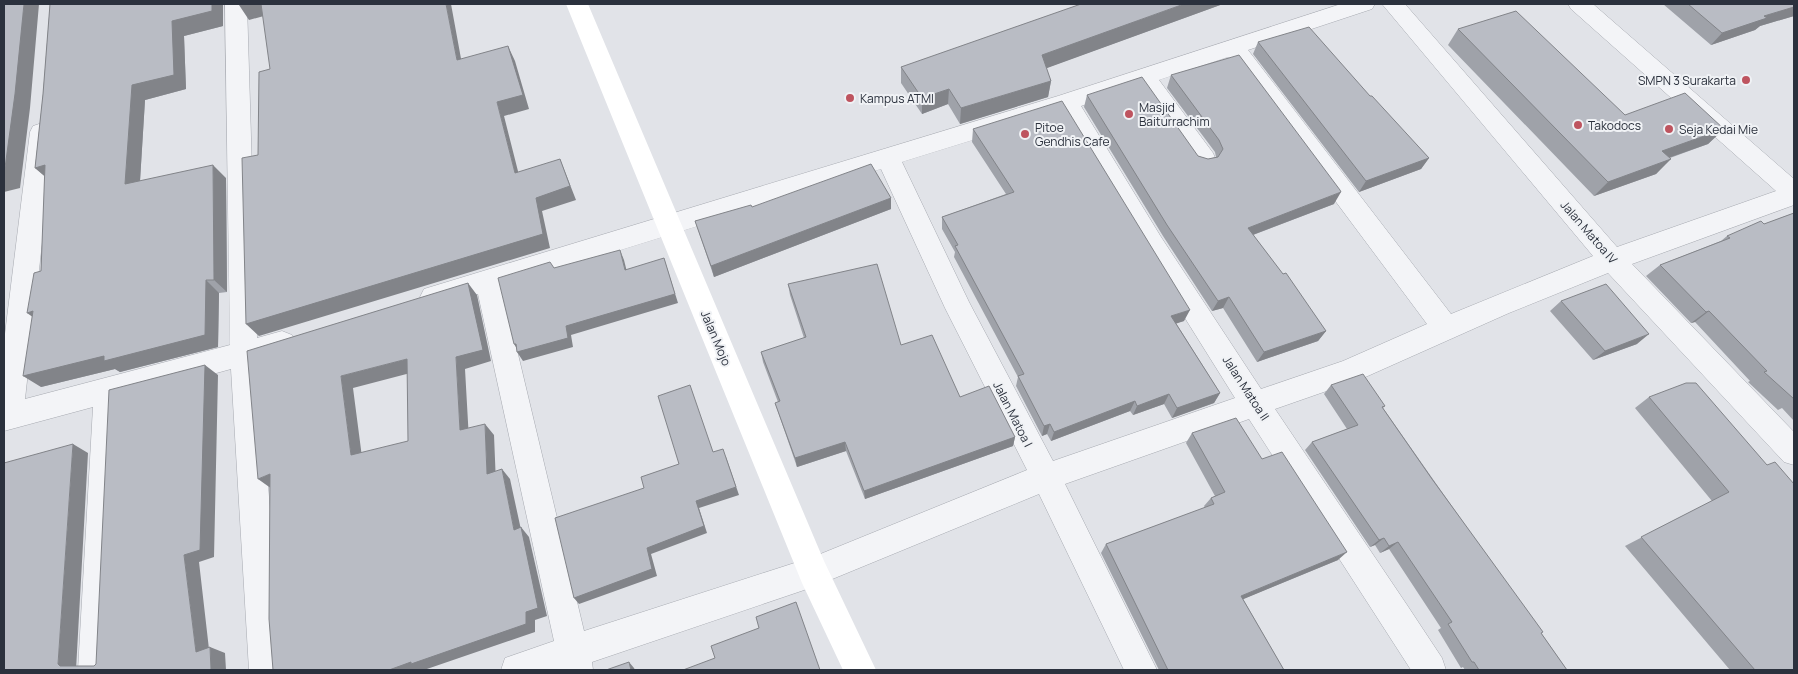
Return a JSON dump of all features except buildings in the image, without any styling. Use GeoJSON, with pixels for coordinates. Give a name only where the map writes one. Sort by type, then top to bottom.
{"type":"FeatureCollection","features":[{"type":"Feature","properties":{"kind":"street"},"geometry":{"type":"LineString","coordinates":[[236,4],[244,354],[266,670]]}},
{"type":"Feature","properties":{"kind":"street","name":"Jalan Mojo"},"geometry":{"type":"LineString","coordinates":[[577,4],[813,572],[860,670]]}},
{"type":"Feature","properties":{"kind":"street"},"geometry":{"type":"LineString","coordinates":[[413,303],[1066,102],[1234,48],[1313,19],[1364,4]]}},
{"type":"Feature","properties":{"kind":"street","name":"Jalan Matoa IV"},"geometry":{"type":"LineString","coordinates":[[1394,4],[1612,260],[1794,452]]}},
{"type":"Feature","properties":{"kind":"street"},"geometry":{"type":"LineString","coordinates":[[517,670],[576,661],[813,572],[1046,478],[1350,370],[1446,328],[1612,260],[1794,194],[1579,4]]}},
{"type":"Feature","properties":{"kind":"street"},"geometry":{"type":"LineString","coordinates":[[1234,48],[1446,328]]}},
{"type":"Feature","properties":{"kind":"street"},"geometry":{"type":"LineString","coordinates":[[1144,77],[1204,160]]}},
{"type":"Feature","properties":{"kind":"street","name":"Jalan Matoa II"},"geometry":{"type":"LineString","coordinates":[[1066,102],[1152,244],[1358,556],[1430,670]]}},
{"type":"Feature","properties":{"kind":"street"},"geometry":{"type":"LineString","coordinates":[[44,108],[6,417],[244,354],[300,337]]}},
{"type":"Feature","properties":{"kind":"street","name":"Jalan Matoa I"},"geometry":{"type":"LineString","coordinates":[[887,156],[959,308],[1142,670]]}},
{"type":"Feature","properties":{"kind":"street"},"geometry":{"type":"LineString","coordinates":[[490,291],[576,661]]}},
{"type":"Feature","properties":{"kind":"street"},"geometry":{"type":"LineString","coordinates":[[94,670],[108,391]]}},
{"type":"Feature","properties":{"kind":"place","name":"SMPN 3 Surakarta"},"geometry":{"type":"Point","coordinates":[1746,80]}},
{"type":"Feature","properties":{"kind":"place","name":"Kampus ATMI"},"geometry":{"type":"Point","coordinates":[850,98]}},
{"type":"Feature","properties":{"kind":"place","name":"Masjid Baiturrachim"},"geometry":{"type":"Point","coordinates":[1129,114]}},
{"type":"Feature","properties":{"kind":"place","name":"Takodocs"},"geometry":{"type":"Point","coordinates":[1578,125]}},
{"type":"Feature","properties":{"kind":"place","name":"Seja Kedai Mie"},"geometry":{"type":"Point","coordinates":[1669,129]}},
{"type":"Feature","properties":{"kind":"place","name":"Pitoe Gendhis Cafe"},"geometry":{"type":"Point","coordinates":[1025,134]}}]}
